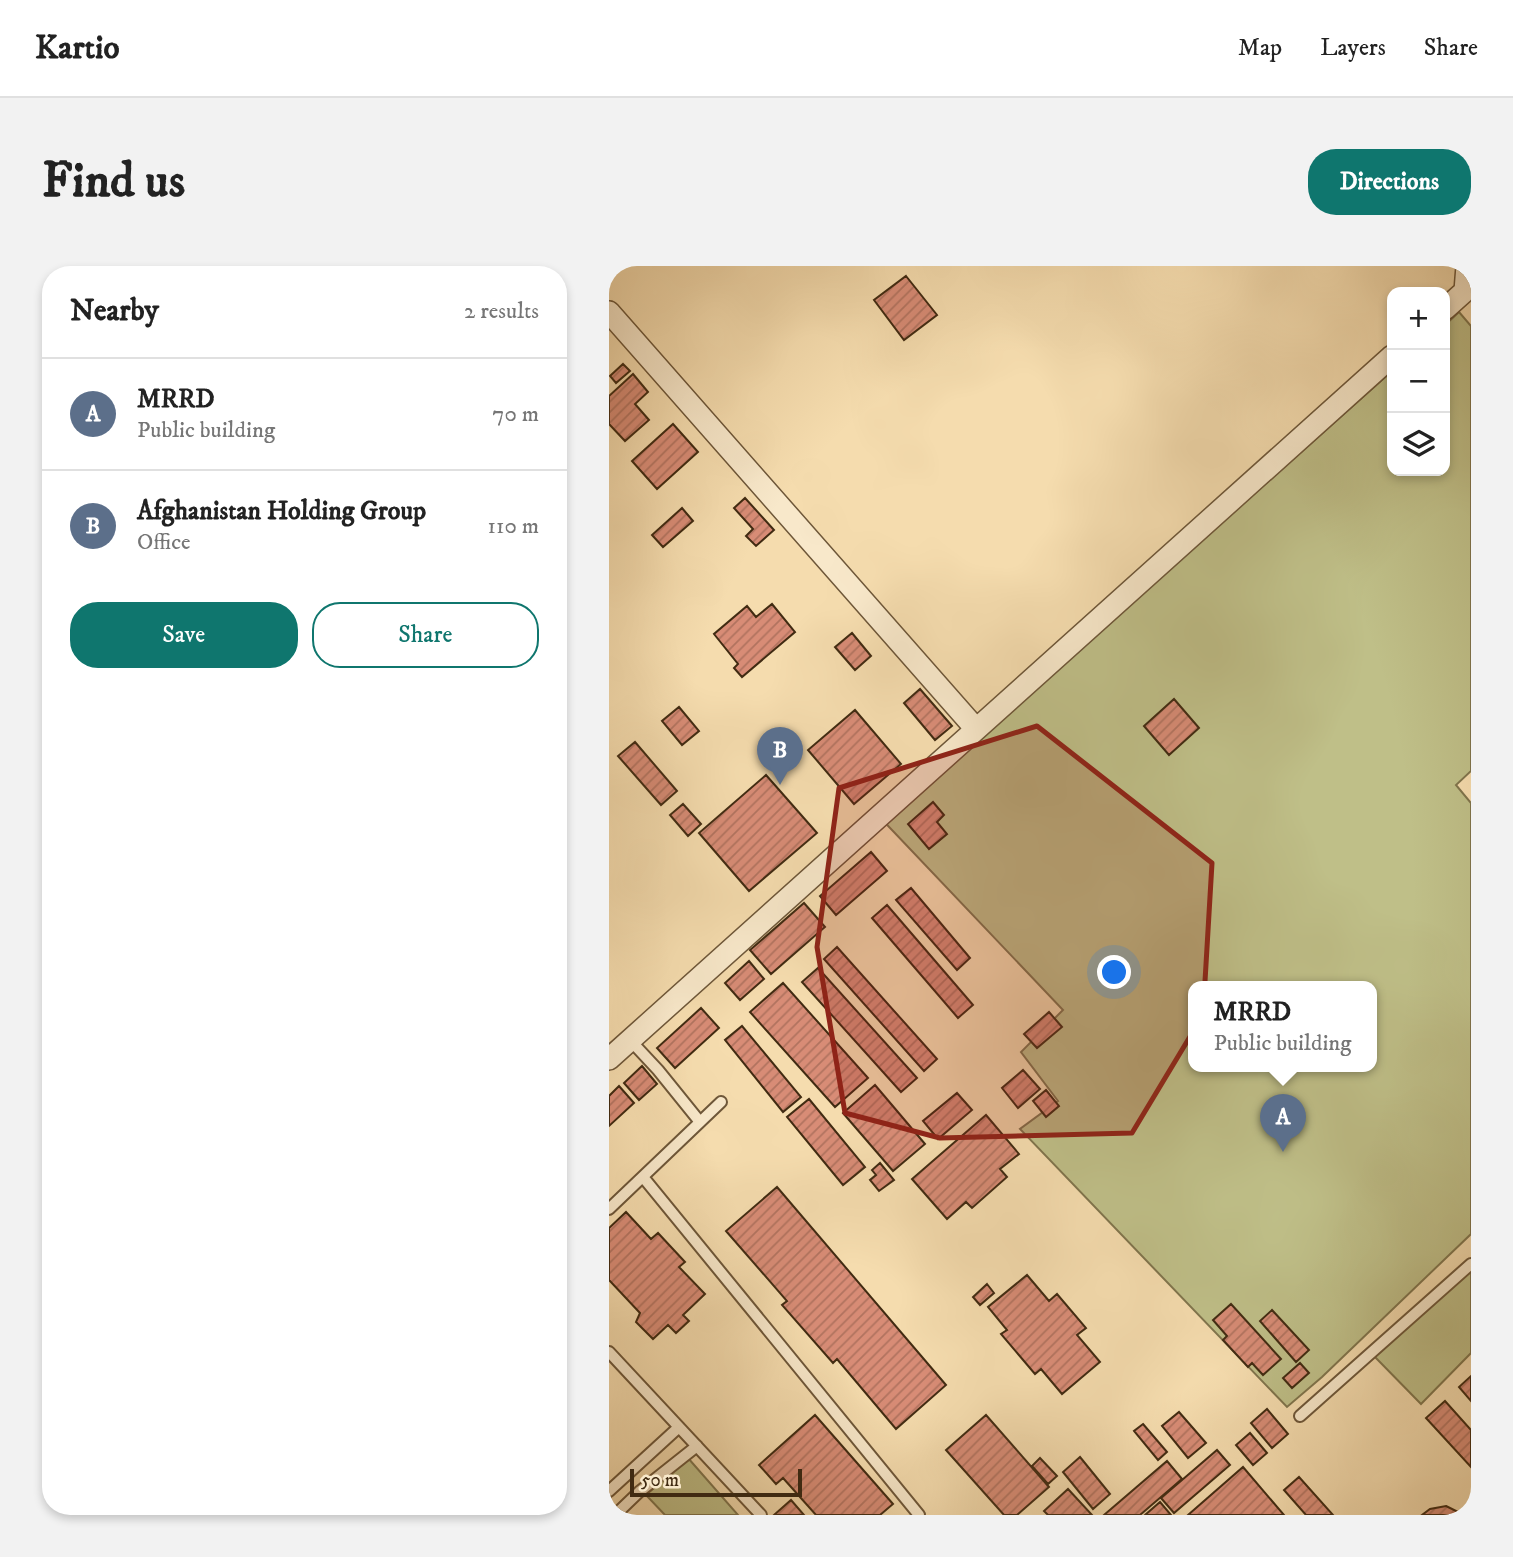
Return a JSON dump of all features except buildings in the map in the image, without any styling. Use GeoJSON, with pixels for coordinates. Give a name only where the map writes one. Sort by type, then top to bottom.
{"type":"FeatureCollection","features":[{"type":"Feature","properties":{"kind":"street"},"geometry":{"type":"LineString","coordinates":[[1450,306],[1468,294],[1467,266]]}},
{"type":"Feature","properties":{"kind":"street"},"geometry":{"type":"LineString","coordinates":[[609,312],[976,729]]}},
{"type":"Feature","properties":{"kind":"street"},"geometry":{"type":"LineString","coordinates":[[609,1059],[1387,360]]}},
{"type":"Feature","properties":{"kind":"lane"},"geometry":{"type":"LineString","coordinates":[[630,1040],[700,1122]]}},
{"type":"Feature","properties":{"kind":"lane"},"geometry":{"type":"LineString","coordinates":[[609,1209],[721,1102]]}},
{"type":"Feature","properties":{"kind":"lane"},"geometry":{"type":"LineString","coordinates":[[643,1177],[919,1515]]}},
{"type":"Feature","properties":{"kind":"lane"},"geometry":{"type":"LineString","coordinates":[[1300,1416],[1471,1264]]}},
{"type":"Feature","properties":{"kind":"lane"},"geometry":{"type":"LineString","coordinates":[[609,1352],[761,1515]]}},
{"type":"Feature","properties":{"kind":"lane"},"geometry":{"type":"LineString","coordinates":[[609,1491],[679,1427]]}},
{"type":"Feature","properties":{"kind":"lane"},"geometry":{"type":"LineString","coordinates":[[615,1515],[639,1492],[697,1446]]}},
{"type":"Feature","properties":{"kind":"highlighted area"},"geometry":{"type":"Polygon","coordinates":[[[1037,726],[1212,863],[1203,1015],[1132,1133],[940,1138],[845,1113],[817,947],[839,788],[1037,726]]]}},
{"type":"Feature","properties":{"kind":"green space"},"geometry":{"type":"Polygon","coordinates":[[[1459,312],[1471,326],[1471,771],[1456,785],[1471,803],[1471,1234],[1322,1377],[1287,1407],[1020,1129],[1058,1101],[1021,1052],[1063,1010],[873,810],[1190,551],[1387,375],[1387,476],[1450,476],[1450,320],[1459,312]]]}},
{"type":"Feature","properties":{"kind":"green space"},"geometry":{"type":"Polygon","coordinates":[[[1471,1269],[1471,1353],[1421,1404],[1374,1356],[1471,1269]]]}},
{"type":"Feature","properties":{"kind":"green space"},"geometry":{"type":"Polygon","coordinates":[[[688,1458],[738,1515],[665,1515],[646,1495],[688,1458]]]}},
{"type":"Feature","properties":{"kind":"place","name":"Afghanistan Holding Group"},"geometry":{"type":"Point","coordinates":[780,785]}},
{"type":"Feature","properties":{"kind":"place","name":"MRRD"},"geometry":{"type":"Point","coordinates":[1283,1152]}}]}
